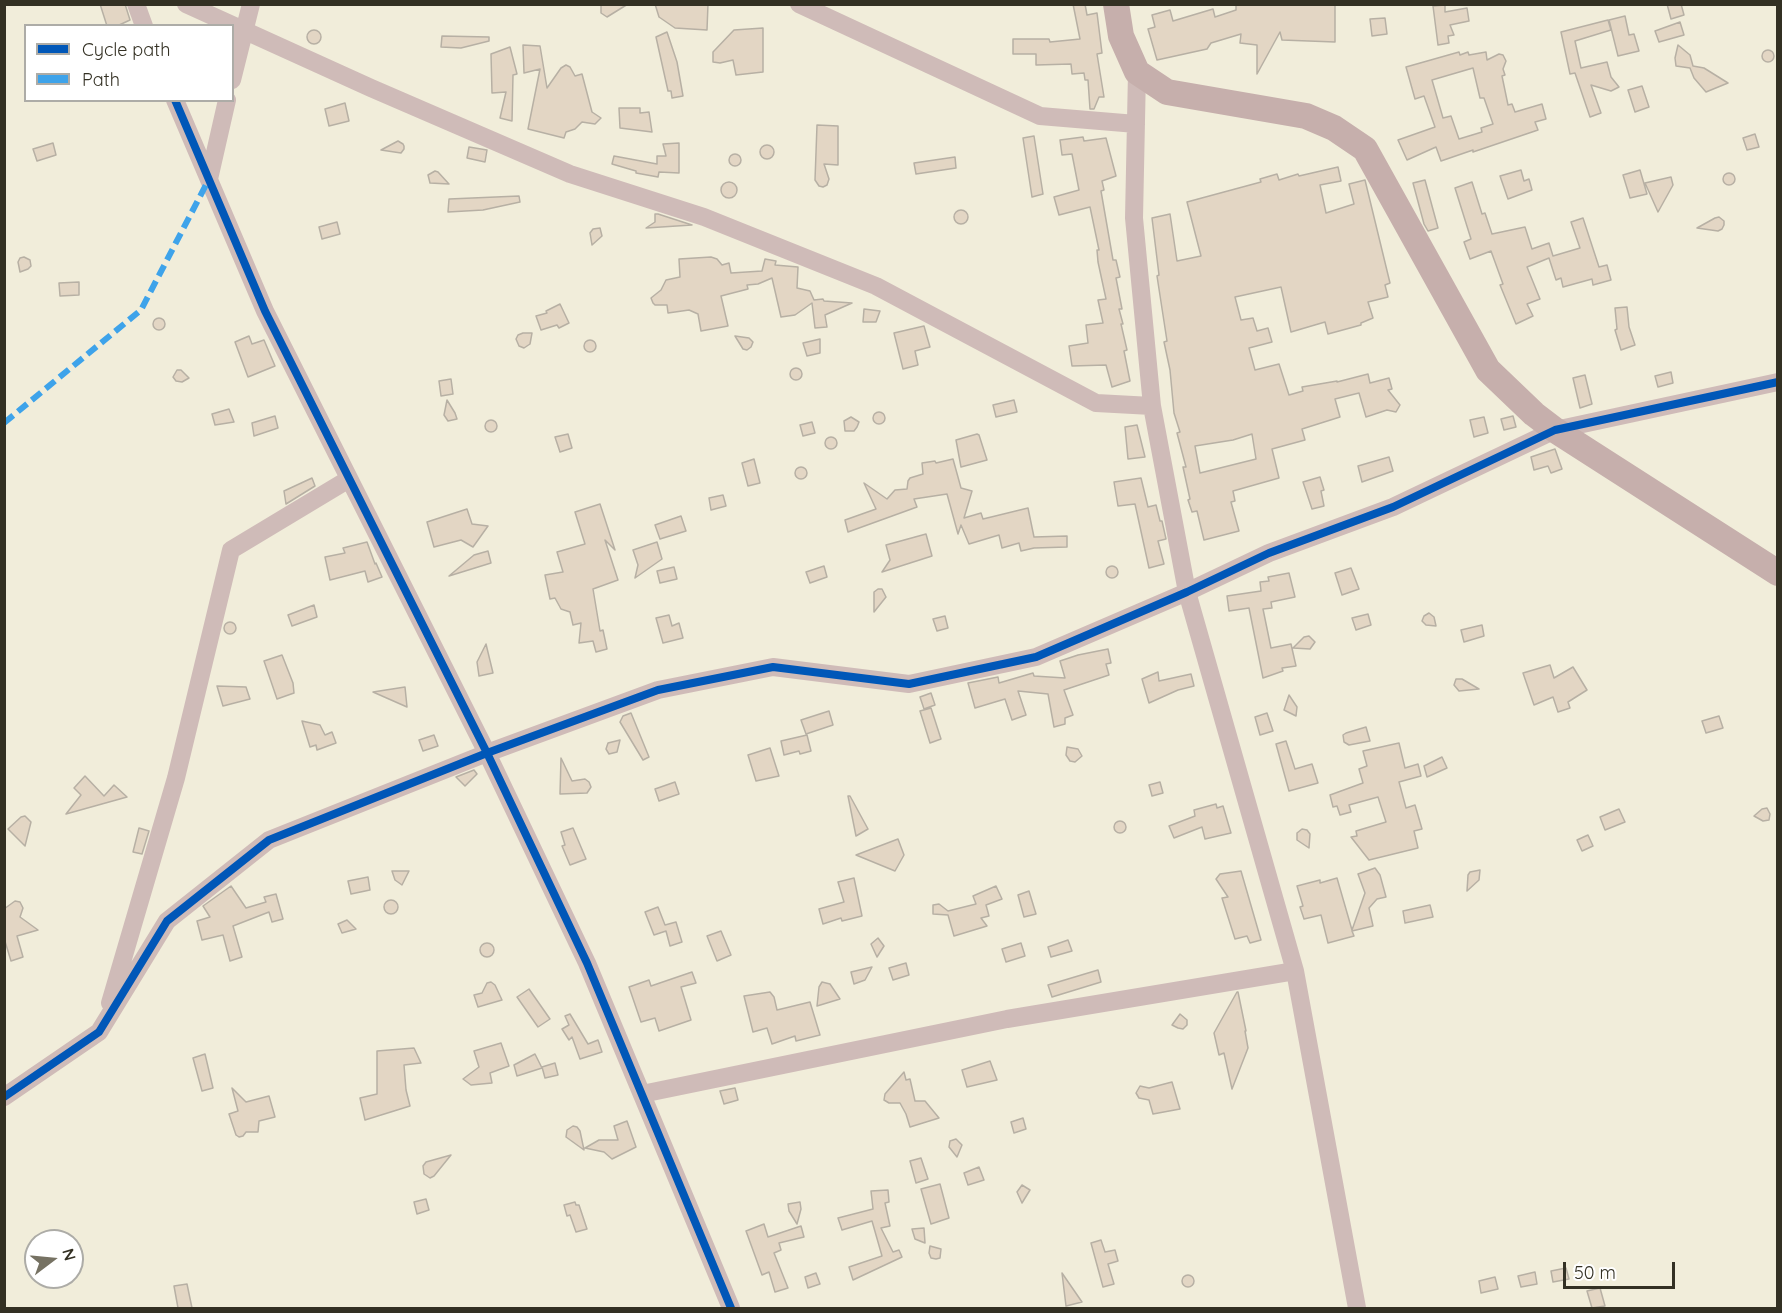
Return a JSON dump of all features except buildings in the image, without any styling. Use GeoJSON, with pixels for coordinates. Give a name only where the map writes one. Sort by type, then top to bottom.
{"type":"FeatureCollection","features":[{"type":"Feature","properties":{"kind":"street"},"geometry":{"type":"LineString","coordinates":[[136,4],[143,24]]}},
{"type":"Feature","properties":{"kind":"street"},"geometry":{"type":"LineString","coordinates":[[186,4],[229,24]]}},
{"type":"Feature","properties":{"kind":"street"},"geometry":{"type":"LineString","coordinates":[[234,72],[250,4]]}},
{"type":"Feature","properties":{"kind":"street"},"geometry":{"type":"LineString","coordinates":[[799,4],[1041,116],[1136,124]]}},
{"type":"Feature","properties":{"kind":"street"},"geometry":{"type":"LineString","coordinates":[[1116,4],[1121,36],[1137,72],[1134,218],[1152,406],[1187,592],[1295,970],[1357,1308]]}},
{"type":"Feature","properties":{"kind":"street"},"geometry":{"type":"LineString","coordinates":[[234,26],[570,174],[704,217],[876,286],[1096,403],[1152,406]]}},
{"type":"Feature","properties":{"kind":"street"},"geometry":{"type":"LineString","coordinates":[[1137,72],[1167,92],[1306,116],[1334,128],[1365,149],[1488,370],[1534,414],[1556,430],[1778,573]]}},
{"type":"Feature","properties":{"kind":"street"},"geometry":{"type":"LineString","coordinates":[[176,102],[265,311],[487,753],[587,963],[731,1308]]}},
{"type":"Feature","properties":{"kind":"street"},"geometry":{"type":"LineString","coordinates":[[208,179],[227,102]]}},
{"type":"Feature","properties":{"kind":"street"},"geometry":{"type":"LineString","coordinates":[[4,1097],[99,1032],[167,921],[269,840],[487,753],[658,690],[773,667],[909,684],[1036,657],[1187,592],[1269,553],[1393,507],[1556,430],[1778,382]]}},
{"type":"Feature","properties":{"kind":"street"},"geometry":{"type":"LineString","coordinates":[[102,1027],[176,778],[231,550],[349,479]]}},
{"type":"Feature","properties":{"kind":"street"},"geometry":{"type":"LineString","coordinates":[[642,1094],[1007,1019],[1295,970]]}},
{"type":"Feature","properties":{"kind":"marked path"},"geometry":{"type":"LineString","coordinates":[[4,423],[141,310],[209,179]]}},
{"type":"Feature","properties":{"kind":"cycle path"},"geometry":{"type":"LineString","coordinates":[[176,102],[265,311],[487,753],[587,963],[731,1308]]}},
{"type":"Feature","properties":{"kind":"cycle path"},"geometry":{"type":"LineString","coordinates":[[4,1097],[99,1032],[167,921],[269,840],[487,753],[658,690],[773,667],[909,684],[1036,657],[1187,592],[1269,553],[1393,507],[1555,430],[1778,382]]}}]}
